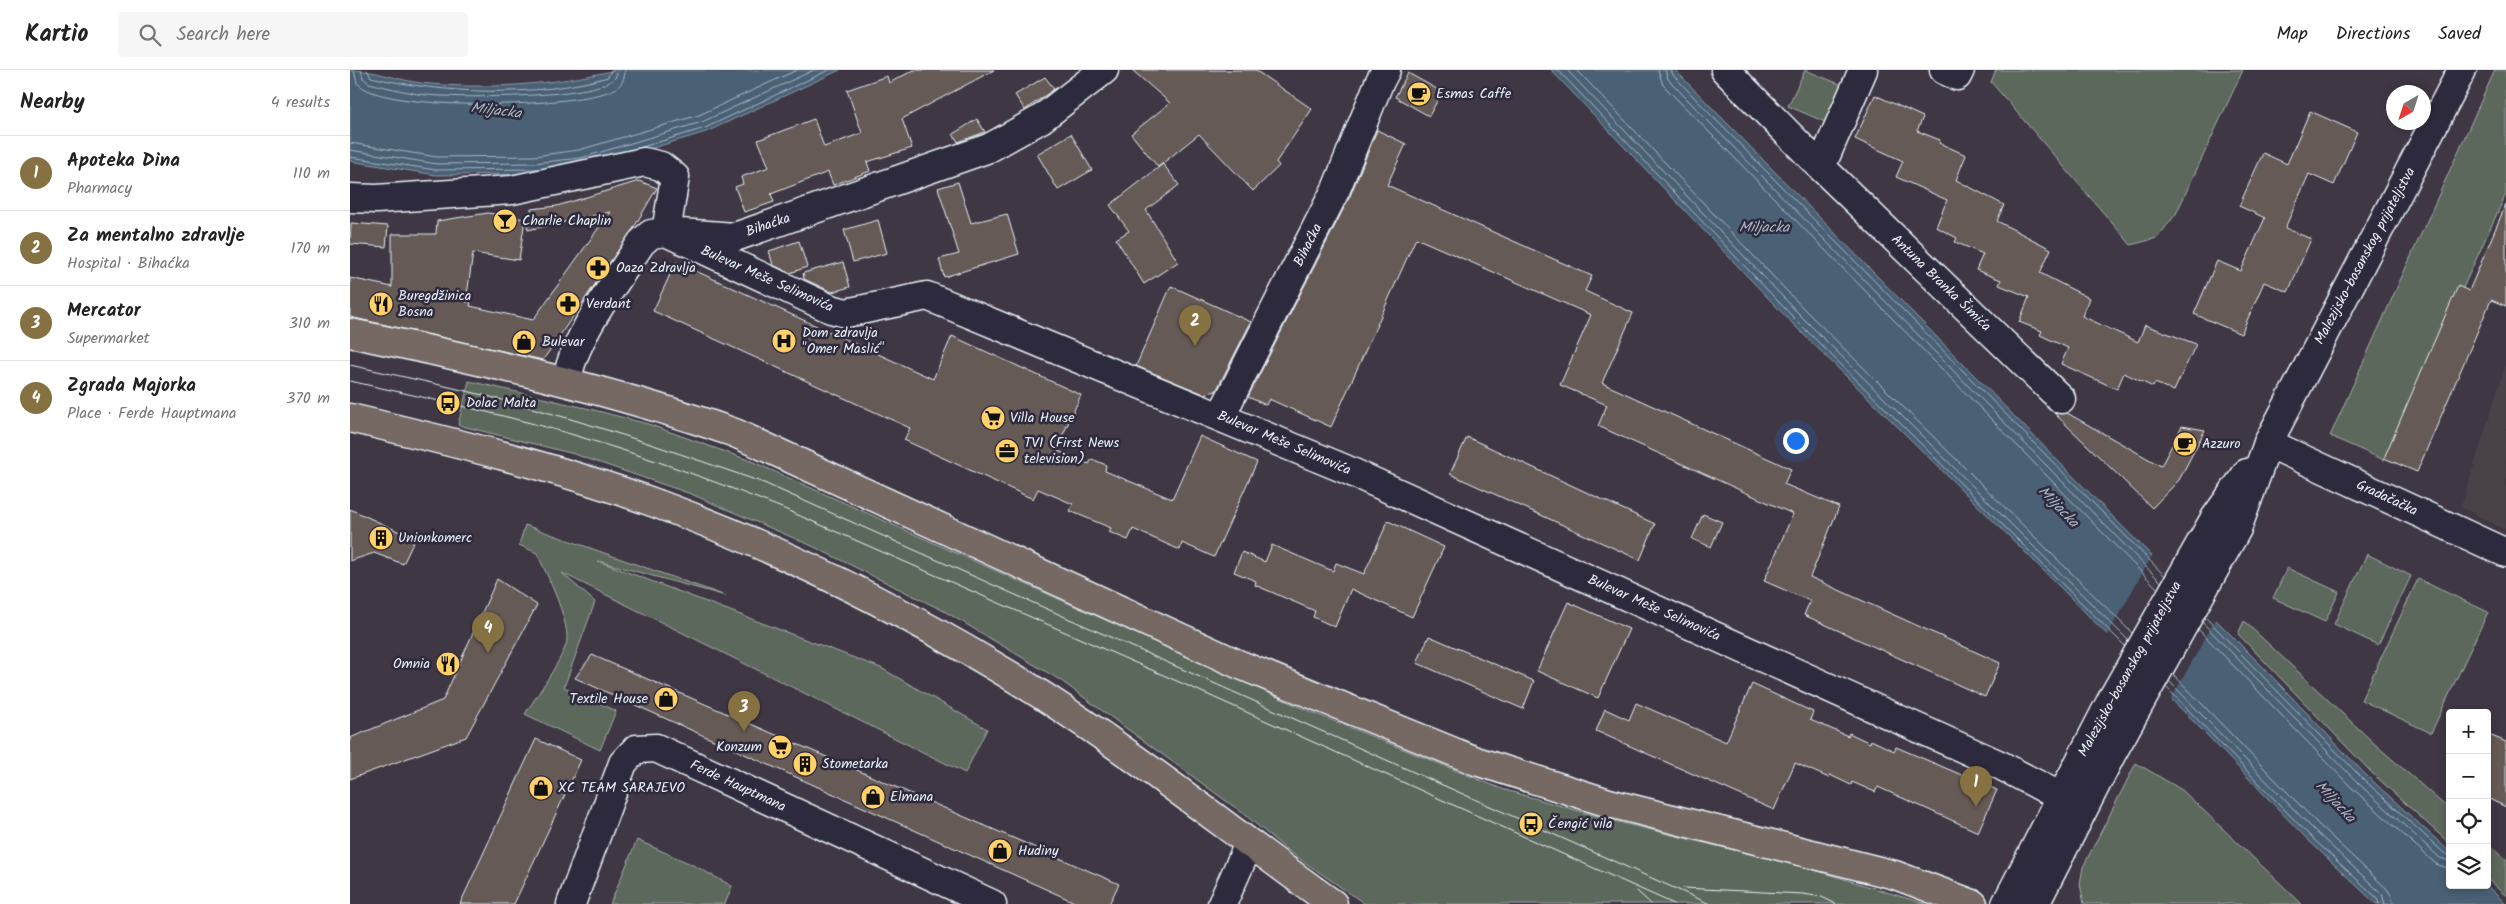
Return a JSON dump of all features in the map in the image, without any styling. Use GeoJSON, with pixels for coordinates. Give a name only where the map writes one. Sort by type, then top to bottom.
{"type":"FeatureCollection","features":[{"type":"Feature","properties":{"kind":"main road"},"geometry":{"type":"LineString","coordinates":[[350,333],[567,382],[676,412],[735,433],[1230,660],[1333,705],[1476,761],[1609,803],[1895,875],[1973,904]]}},
{"type":"Feature","properties":{"kind":"main road"},"geometry":{"type":"LineString","coordinates":[[350,418],[431,437],[599,484],[720,528],[848,588],[936,633],[1049,700],[1333,904]]}},
{"type":"Feature","properties":{"kind":"street","name":"Bihaćka"},"geometry":{"type":"LineString","coordinates":[[666,232],[735,237],[988,148],[1042,119],[1104,70]]}},
{"type":"Feature","properties":{"kind":"street","name":"Bihaćka"},"geometry":{"type":"LineString","coordinates":[[1221,416],[1336,189],[1386,70]]}},
{"type":"Feature","properties":{"kind":"street","name":"Antuna Branka Šimića"},"geometry":{"type":"LineString","coordinates":[[1726,70],[1821,167],[2061,399]]}},
{"type":"Feature","properties":{"kind":"street"},"geometry":{"type":"LineString","coordinates":[[1821,167],[1863,70]]}},
{"type":"Feature","properties":{"kind":"street"},"geometry":{"type":"LineString","coordinates":[[1944,70],[1957,76],[1960,70]]}},
{"type":"Feature","properties":{"kind":"street","name":"Malezijsko-bosanskog prijateljstva"},"geometry":{"type":"LineString","coordinates":[[2036,904],[2132,718],[2205,560],[2216,518],[2268,442],[2462,70]]}},
{"type":"Feature","properties":{"kind":"street"},"geometry":{"type":"LineString","coordinates":[[350,198],[376,199],[512,190],[644,162],[661,166],[675,178],[666,232],[651,234],[641,243],[595,313],[568,368],[567,382]]}},
{"type":"Feature","properties":{"kind":"street","name":"Bulevar Meše Selimovića"},"geometry":{"type":"LineString","coordinates":[[666,232],[831,310],[846,312],[927,296],[1221,416],[1345,469],[2000,765],[2061,797]]}},
{"type":"Feature","properties":{"kind":"street","name":"Gradačačka"},"geometry":{"type":"LineString","coordinates":[[2268,442],[2506,553]]}},
{"type":"Feature","properties":{"kind":"street","name":"Malezijsko-bosanskog prijateljstva"},"geometry":{"type":"LineString","coordinates":[[2006,904],[2112,699],[2205,560]]}},
{"type":"Feature","properties":{"kind":"street","name":"Ferde Hauptmana"},"geometry":{"type":"LineString","coordinates":[[571,904],[623,763],[636,749],[656,748],[992,904]]}},
{"type":"Feature","properties":{"kind":"street"},"geometry":{"type":"LineString","coordinates":[[1222,904],[1249,844]]}},
{"type":"Feature","properties":{"kind":"shaded area"},"geometry":{"type":"Polygon","coordinates":[[[1805,70],[1842,85],[1825,122],[1788,106],[1805,70]]]}},
{"type":"Feature","properties":{"kind":"shaded area"},"geometry":{"type":"Polygon","coordinates":[[[1996,70],[2243,70],[2176,214],[2157,238],[2131,245],[1991,82],[1996,70]]]}},
{"type":"Feature","properties":{"kind":"shaded area"},"geometry":{"type":"Polygon","coordinates":[[[2495,70],[2506,70],[2506,194],[2384,460],[2330,436],[2495,70]]]}},
{"type":"Feature","properties":{"kind":"shaded area"},"geometry":{"type":"Polygon","coordinates":[[[2506,363],[2506,530],[2461,507],[2506,363]]]}},
{"type":"Feature","properties":{"kind":"shaded area"},"geometry":{"type":"Polygon","coordinates":[[[469,381],[648,424],[751,461],[1304,709],[1502,789],[1614,821],[1808,868],[1926,904],[1365,904],[1287,850],[1244,814],[1060,680],[944,611],[810,545],[691,494],[574,454],[458,425],[469,381]]]}},
{"type":"Feature","properties":{"kind":"shaded area"},"geometry":{"type":"Polygon","coordinates":[[[525,525],[726,596],[598,561],[881,668],[987,729],[965,773],[562,573],[595,602],[564,687],[616,711],[600,750],[525,714],[556,666],[567,640],[561,608],[537,553],[519,545],[525,525]]]}},
{"type":"Feature","properties":{"kind":"shaded area"},"geometry":{"type":"Polygon","coordinates":[[[2367,554],[2411,576],[2378,645],[2334,624],[2367,554]]]}},
{"type":"Feature","properties":{"kind":"shaded area"},"geometry":{"type":"Polygon","coordinates":[[[2287,568],[2339,592],[2325,622],[2273,598],[2287,568]]]}},
{"type":"Feature","properties":{"kind":"shaded area"},"geometry":{"type":"Polygon","coordinates":[[[2418,579],[2488,612],[2431,733],[2361,700],[2418,579]]]}},
{"type":"Feature","properties":{"kind":"shaded area"},"geometry":{"type":"Polygon","coordinates":[[[2244,621],[2377,746],[2446,806],[2446,840],[2372,773],[2238,634],[2244,621]]]}},
{"type":"Feature","properties":{"kind":"shaded area"},"geometry":{"type":"Polygon","coordinates":[[[2136,763],[2182,790],[2302,904],[2084,904],[2080,884],[2083,867],[2136,763]]]}},
{"type":"Feature","properties":{"kind":"shaded area"},"geometry":{"type":"Polygon","coordinates":[[[637,840],[693,865],[732,886],[725,904],[610,904],[637,840]]]}},
{"type":"Feature","properties":{"kind":"shaded area"},"geometry":{"type":"Polygon","coordinates":[[[2491,846],[2506,859],[2506,896],[2491,883],[2491,846]]]}},
{"type":"Feature","properties":{"kind":"water","name":"Miljacka"},"geometry":{"type":"Polygon","coordinates":[[[350,70],[359,70],[421,83],[494,86],[543,83],[616,70],[840,70],[706,132],[583,169],[535,174],[436,175],[350,161],[350,70]]]}},
{"type":"Feature","properties":{"kind":"water","name":"Miljacka"},"geometry":{"type":"Polygon","coordinates":[[[1551,70],[1675,70],[2116,520],[2261,665],[2365,774],[2446,848],[2446,889],[2490,889],[2506,904],[2376,904],[2306,838],[2207,735],[2022,549],[1792,323],[1551,70]]]}},
{"type":"Feature","properties":{"kind":"pier"},"geometry":{"type":"Polygon","coordinates":[[[2153,554],[2217,617],[2170,701],[2106,637],[2153,554]]]}},
{"type":"Feature","properties":{"kind":"building"},"geometry":{"type":"Polygon","coordinates":[[[914,70],[994,70],[902,119],[912,148],[867,162],[870,171],[833,185],[828,172],[771,194],[774,202],[744,212],[735,187],[743,184],[741,177],[769,167],[758,140],[814,119],[824,147],[862,133],[847,90],[887,76],[889,83],[914,70]]]}},
{"type":"Feature","properties":{"kind":"building"},"geometry":{"type":"Polygon","coordinates":[[[1132,70],[1255,70],[1312,109],[1276,162],[1279,166],[1253,191],[1199,134],[1158,167],[1131,134],[1170,103],[1132,70]]]}},
{"type":"Feature","properties":{"kind":"building","name":"Esmas Caffe"},"geometry":{"type":"Polygon","coordinates":[[[1408,73],[1442,92],[1429,116],[1395,97],[1408,73]]]}},
{"type":"Feature","properties":{"kind":"building"},"geometry":{"type":"Polygon","coordinates":[[[1045,77],[1054,89],[1025,110],[1015,95],[1045,77]]]}},
{"type":"Feature","properties":{"kind":"building"},"geometry":{"type":"Polygon","coordinates":[[[1875,95],[1923,117],[1917,131],[1940,140],[1939,143],[1966,155],[1956,180],[2004,205],[1997,221],[2051,249],[2040,273],[2089,298],[2082,316],[2138,342],[2145,325],[2196,344],[2174,391],[2155,383],[2153,387],[2124,373],[2117,389],[2061,364],[2068,348],[2040,335],[2042,331],[2019,322],[2029,297],[1999,285],[2001,280],[1976,270],[1983,254],[1955,242],[1957,238],[1936,227],[1947,200],[1896,177],[1903,161],[1855,139],[1875,95]]]}},
{"type":"Feature","properties":{"kind":"building"},"geometry":{"type":"Polygon","coordinates":[[[2310,111],[2357,132],[2334,185],[2309,174],[2285,228],[2311,239],[2288,292],[2264,282],[2241,334],[2194,314],[2217,261],[2241,271],[2265,218],[2239,206],[2263,153],[2287,164],[2310,111]]]}},
{"type":"Feature","properties":{"kind":"building"},"geometry":{"type":"Polygon","coordinates":[[[977,119],[985,132],[958,142],[953,134],[977,119]]]}},
{"type":"Feature","properties":{"kind":"building"},"geometry":{"type":"Polygon","coordinates":[[[1377,130],[1406,144],[1387,185],[1592,276],[1585,291],[1633,313],[1602,383],[1791,469],[1784,484],[1839,507],[1810,577],[2000,663],[1985,697],[1804,615],[1810,601],[1764,581],[1793,514],[1598,426],[1607,405],[1560,385],[1591,315],[1416,238],[1331,427],[1269,399],[1266,405],[1248,397],[1350,196],[1377,130]]]}},
{"type":"Feature","properties":{"kind":"building"},"geometry":{"type":"Polygon","coordinates":[[[1071,134],[1092,170],[1058,190],[1037,154],[1071,134]]]}},
{"type":"Feature","properties":{"kind":"building"},"geometry":{"type":"Polygon","coordinates":[[[1163,164],[1179,185],[1146,210],[1178,262],[1144,284],[1116,239],[1129,231],[1110,205],[1163,164]]]}},
{"type":"Feature","properties":{"kind":"building"},"geometry":{"type":"Polygon","coordinates":[[[639,181],[657,188],[633,229],[543,360],[350,317],[350,278],[392,287],[392,234],[436,234],[437,221],[488,213],[525,219],[519,260],[473,253],[466,302],[471,302],[470,306],[533,320],[610,212],[528,230],[525,216],[531,214],[531,209],[557,206],[639,181]]]}},
{"type":"Feature","properties":{"kind":"building"},"geometry":{"type":"Polygon","coordinates":[[[958,182],[971,223],[1007,214],[1019,254],[944,277],[939,259],[959,254],[938,188],[958,182]]]}},
{"type":"Feature","properties":{"kind":"building"},"geometry":{"type":"Polygon","coordinates":[[[2506,204],[2506,306],[2491,300],[2417,472],[2384,458],[2458,286],[2469,291],[2506,204]]]}},
{"type":"Feature","properties":{"kind":"building"},"geometry":{"type":"Polygon","coordinates":[[[878,220],[887,253],[853,262],[844,230],[878,220]]]}},
{"type":"Feature","properties":{"kind":"building"},"geometry":{"type":"Polygon","coordinates":[[[351,223],[388,226],[386,247],[350,244],[351,223]]]}},
{"type":"Feature","properties":{"kind":"building"},"geometry":{"type":"Polygon","coordinates":[[[799,241],[807,267],[790,273],[773,265],[769,251],[799,241]]]}},
{"type":"Feature","properties":{"kind":"building"},"geometry":{"type":"Polygon","coordinates":[[[676,262],[933,379],[952,336],[1081,395],[1056,450],[1089,464],[1092,459],[1106,465],[1105,471],[1172,499],[1200,436],[1257,462],[1214,557],[1182,543],[1180,550],[1133,529],[1128,540],[1109,532],[1111,528],[1070,511],[1073,504],[1038,489],[1033,499],[904,440],[910,428],[653,311],[676,262]]]}},
{"type":"Feature","properties":{"kind":"building"},"geometry":{"type":"Polygon","coordinates":[[[843,262],[850,287],[832,292],[804,279],[803,273],[843,262]]]}},
{"type":"Feature","properties":{"kind":"building"},"geometry":{"type":"Polygon","coordinates":[[[1171,286],[1251,322],[1216,391],[1204,394],[1136,366],[1171,286]]]}},
{"type":"Feature","properties":{"kind":"building"},"geometry":{"type":"Polygon","coordinates":[[[2054,413],[2067,413],[2161,466],[2182,426],[2205,430],[2179,480],[2152,508],[2054,413]]]}},
{"type":"Feature","properties":{"kind":"building"},"geometry":{"type":"Polygon","coordinates":[[[1467,437],[1655,524],[1640,560],[1450,474],[1467,437]]]}},
{"type":"Feature","properties":{"kind":"building","name":"Unionkomerc"},"geometry":{"type":"Polygon","coordinates":[[[350,509],[415,539],[403,564],[374,553],[350,561],[350,509]]]}},
{"type":"Feature","properties":{"kind":"building"},"geometry":{"type":"Polygon","coordinates":[[[1703,514],[1722,522],[1711,547],[1692,539],[1703,514]]]}},
{"type":"Feature","properties":{"kind":"building"},"geometry":{"type":"Polygon","coordinates":[[[1388,521],[1444,547],[1412,617],[1351,589],[1335,627],[1313,617],[1315,611],[1255,585],[1256,581],[1234,572],[1242,552],[1265,562],[1272,545],[1333,571],[1336,563],[1364,574],[1388,521]]]}},
{"type":"Feature","properties":{"kind":"building"},"geometry":{"type":"Polygon","coordinates":[[[497,579],[537,605],[466,737],[350,779],[350,738],[443,700],[497,579]]]}},
{"type":"Feature","properties":{"kind":"building"},"geometry":{"type":"Polygon","coordinates":[[[1568,602],[1629,629],[1598,698],[1537,671],[1568,602]]]}},
{"type":"Feature","properties":{"kind":"building"},"geometry":{"type":"Polygon","coordinates":[[[1429,636],[1534,681],[1523,709],[1417,663],[1429,636]]]}},
{"type":"Feature","properties":{"kind":"building","name":"Stometarka"},"geometry":{"type":"Polygon","coordinates":[[[592,655],[1119,884],[1109,904],[1079,904],[575,678],[592,655]]]}},
{"type":"Feature","properties":{"kind":"building"},"geometry":{"type":"Polygon","coordinates":[[[1752,684],[1813,712],[1810,720],[1848,736],[1849,733],[1870,743],[1871,740],[1894,751],[1896,747],[1997,790],[1978,832],[1878,787],[1875,792],[1852,782],[1851,785],[1830,775],[1829,778],[1795,763],[1774,810],[1596,731],[1605,709],[1629,720],[1636,703],[1726,742],[1752,684]]]}},
{"type":"Feature","properties":{"kind":"building"},"geometry":{"type":"Polygon","coordinates":[[[2491,736],[2506,742],[2506,807],[2491,800],[2491,736]]]}},
{"type":"Feature","properties":{"kind":"building"},"geometry":{"type":"Polygon","coordinates":[[[536,739],[581,760],[514,904],[460,904],[536,739]]]}},
{"type":"Feature","properties":{"kind":"tram line"},"geometry":{"type":"LineString","coordinates":[[350,365],[516,403],[652,445],[764,483],[1710,904]]}},
{"type":"Feature","properties":{"kind":"tram line"},"geometry":{"type":"LineString","coordinates":[[350,381],[476,409],[569,434],[623,450],[782,508],[1195,689],[1674,904]]}},
{"type":"Feature","properties":{"kind":"tram line"},"geometry":{"type":"LineString","coordinates":[[1683,888],[1803,894],[1822,897],[1836,904]]}},
{"type":"Feature","properties":{"kind":"tram line"},"geometry":{"type":"LineString","coordinates":[[1637,891],[1651,904]]}},
{"type":"Feature","properties":{"kind":"place","name":"Esmas Caffe"},"geometry":{"type":"Point","coordinates":[1419,94]}},
{"type":"Feature","properties":{"kind":"place","name":"Charlie Chaplin"},"geometry":{"type":"Point","coordinates":[505,221]}},
{"type":"Feature","properties":{"kind":"place","name":"Oaza Zdravlja"},"geometry":{"type":"Point","coordinates":[598,268]}},
{"type":"Feature","properties":{"kind":"place","name":"Buregdžinica Bosna"},"geometry":{"type":"Point","coordinates":[381,304]}},
{"type":"Feature","properties":{"kind":"place","name":"Verdant"},"geometry":{"type":"Point","coordinates":[568,304]}},
{"type":"Feature","properties":{"kind":"place","name":"Dom zdravlja \"Omer Maslić\""},"geometry":{"type":"Point","coordinates":[784,341]}},
{"type":"Feature","properties":{"kind":"place","name":"Bulevar"},"geometry":{"type":"Point","coordinates":[524,342]}},
{"type":"Feature","properties":{"kind":"place","name":"Za mentalno zdravlje"},"geometry":{"type":"Point","coordinates":[1195,346]}},
{"type":"Feature","properties":{"kind":"place","name":"Dolac Malta"},"geometry":{"type":"Point","coordinates":[448,403]}},
{"type":"Feature","properties":{"kind":"place","name":"Villa House"},"geometry":{"type":"Point","coordinates":[993,418]}},
{"type":"Feature","properties":{"kind":"place","name":"Azzuro"},"geometry":{"type":"Point","coordinates":[2185,444]}},
{"type":"Feature","properties":{"kind":"place","name":"TV1 (First News television)"},"geometry":{"type":"Point","coordinates":[1007,451]}},
{"type":"Feature","properties":{"kind":"place","name":"Unionkomerc"},"geometry":{"type":"Point","coordinates":[381,538]}},
{"type":"Feature","properties":{"kind":"place","name":"Zgrada Majorka"},"geometry":{"type":"Point","coordinates":[488,653]}},
{"type":"Feature","properties":{"kind":"place","name":"Omnia"},"geometry":{"type":"Point","coordinates":[448,664]}},
{"type":"Feature","properties":{"kind":"place","name":"Textile House"},"geometry":{"type":"Point","coordinates":[666,699]}},
{"type":"Feature","properties":{"kind":"place","name":"Mercator"},"geometry":{"type":"Point","coordinates":[744,732]}},
{"type":"Feature","properties":{"kind":"place","name":"Konzum"},"geometry":{"type":"Point","coordinates":[780,747]}},
{"type":"Feature","properties":{"kind":"place","name":"Stometarka"},"geometry":{"type":"Point","coordinates":[805,764]}},
{"type":"Feature","properties":{"kind":"place","name":"XC TEAM SARAJEVO"},"geometry":{"type":"Point","coordinates":[541,788]}},
{"type":"Feature","properties":{"kind":"place","name":"Elmana"},"geometry":{"type":"Point","coordinates":[873,797]}},
{"type":"Feature","properties":{"kind":"place","name":"Apoteka Dina"},"geometry":{"type":"Point","coordinates":[1976,807]}},
{"type":"Feature","properties":{"kind":"place","name":"Čengić vila"},"geometry":{"type":"Point","coordinates":[1531,824]}},
{"type":"Feature","properties":{"kind":"place","name":"Hudiny"},"geometry":{"type":"Point","coordinates":[1000,851]}}]}
